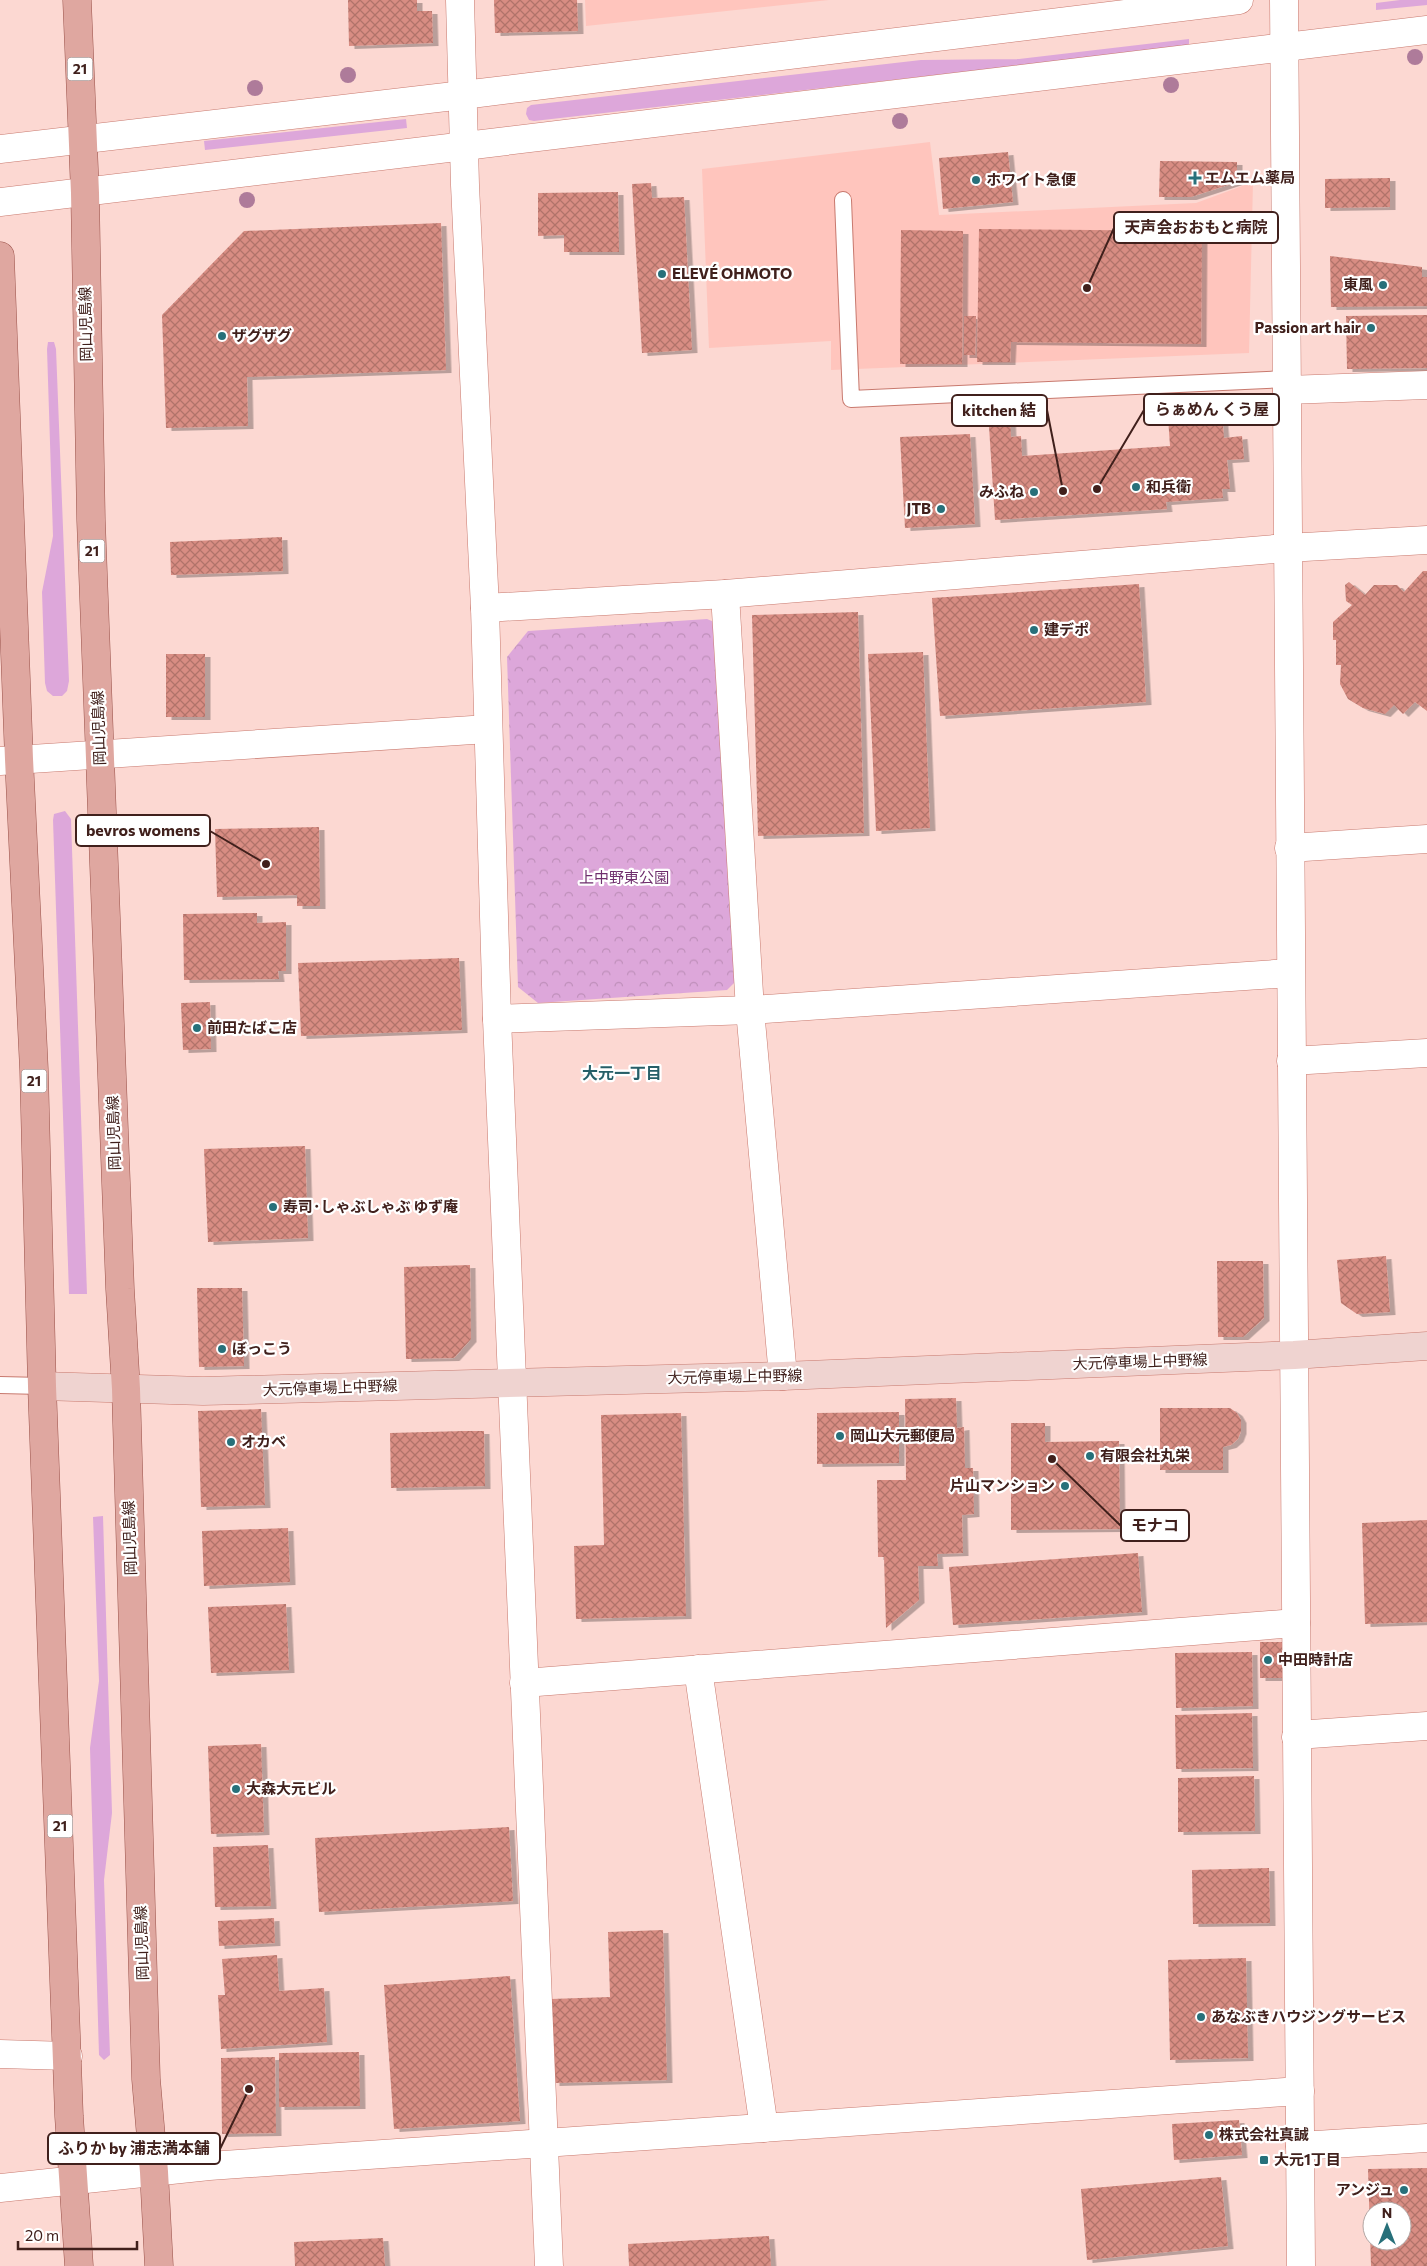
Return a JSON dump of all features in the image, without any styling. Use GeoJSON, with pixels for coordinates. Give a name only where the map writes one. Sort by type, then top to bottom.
{"type":"FeatureCollection","features":[{"type":"Feature","properties":{"kind":"main road","name":"岡山児島線"},"geometry":{"type":"LineString","coordinates":[[77,0],[85,193],[88,416],[120,1289],[126,1389],[146,2070],[159,2266]]}},
{"type":"Feature","properties":{"kind":"main road","name":"21"},"geometry":{"type":"LineString","coordinates":[[0,256],[9,760],[34,1070],[42,1386],[68,2056],[79,2266]]}},
{"type":"Feature","properties":{"kind":"main road","name":"大元停車場上中野線"},"geometry":{"type":"LineString","coordinates":[[42,1386],[203,1391],[783,1376],[1294,1355],[1427,1346]]}},
{"type":"Feature","properties":{"kind":"street"},"geometry":{"type":"LineString","coordinates":[[460,0],[464,148],[485,608],[497,1019],[549,2266]]}},
{"type":"Feature","properties":{"kind":"street"},"geometry":{"type":"LineString","coordinates":[[0,149],[463,95],[1239,0]]}},
{"type":"Feature","properties":{"kind":"street"},"geometry":{"type":"LineString","coordinates":[[1284,0],[1286,548],[1301,2266]]}},
{"type":"Feature","properties":{"kind":"street"},"geometry":{"type":"LineString","coordinates":[[0,202],[464,148],[1284,46],[1427,30]]}},
{"type":"Feature","properties":{"kind":"street"},"geometry":{"type":"LineString","coordinates":[[1286,384],[1427,385]]}},
{"type":"Feature","properties":{"kind":"street"},"geometry":{"type":"LineString","coordinates":[[485,608],[725,594],[1286,548],[1427,540]]}},
{"type":"Feature","properties":{"kind":"street"},"geometry":{"type":"LineString","coordinates":[[725,594],[750,1010],[783,1376]]}},
{"type":"Feature","properties":{"kind":"street"},"geometry":{"type":"LineString","coordinates":[[9,760],[488,729]]}},
{"type":"Feature","properties":{"kind":"street"},"geometry":{"type":"LineString","coordinates":[[1289,848],[1427,839]]}},
{"type":"Feature","properties":{"kind":"street"},"geometry":{"type":"LineString","coordinates":[[497,1019],[750,1010],[1290,973]]}},
{"type":"Feature","properties":{"kind":"street"},"geometry":{"type":"LineString","coordinates":[[1291,1061],[1427,1053]]}},
{"type":"Feature","properties":{"kind":"street"},"geometry":{"type":"LineString","coordinates":[[524,1683],[1296,1623]]}},
{"type":"Feature","properties":{"kind":"street"},"geometry":{"type":"LineString","coordinates":[[698,1669],[764,2128]]}},
{"type":"Feature","properties":{"kind":"street"},"geometry":{"type":"LineString","coordinates":[[1296,1737],[1311,1734],[1427,1726]]}},
{"type":"Feature","properties":{"kind":"street"},"geometry":{"type":"LineString","coordinates":[[0,2054],[68,2056]]}},
{"type":"Feature","properties":{"kind":"street"},"geometry":{"type":"LineString","coordinates":[[0,2188],[209,2166],[1300,2091]]}},
{"type":"Feature","properties":{"kind":"street"},"geometry":{"type":"LineString","coordinates":[[1300,2146],[1427,2138]]}},
{"type":"Feature","properties":{"kind":"lane"},"geometry":{"type":"LineString","coordinates":[[843,200],[850,399],[1286,384]]}},
{"type":"Feature","properties":{"kind":"lane"},"geometry":{"type":"LineString","coordinates":[[0,1385],[42,1386]]}},
{"type":"Feature","properties":{"kind":"shaded area"},"geometry":{"type":"Polygon","coordinates":[[[585,0],[829,0],[586,26],[585,0]]]}},
{"type":"Feature","properties":{"kind":"shaded area"},"geometry":{"type":"Polygon","coordinates":[[[930,142],[939,215],[1196,203],[1253,182],[1249,353],[831,370],[831,341],[709,348],[702,169],[930,142]]]}},
{"type":"Feature","properties":{"kind":"green space"},"geometry":{"type":"Polygon","coordinates":[[[1400,0],[1427,0],[1427,5],[1376,10],[1376,3],[1400,0]]]}},
{"type":"Feature","properties":{"kind":"green space"},"geometry":{"type":"Polygon","coordinates":[[[1189,39],[1189,46],[534,121],[529,120],[526,114],[527,108],[531,105],[921,60],[1019,59],[1189,39]]]}},
{"type":"Feature","properties":{"kind":"green space"},"geometry":{"type":"Polygon","coordinates":[[[406,119],[407,128],[205,150],[204,141],[406,119]]]}},
{"type":"Feature","properties":{"kind":"green space"},"geometry":{"type":"Polygon","coordinates":[[[48,342],[54,342],[56,349],[69,681],[67,691],[62,696],[53,696],[47,691],[45,683],[42,592],[53,536],[48,342]]]}},
{"type":"Feature","properties":{"kind":"green space","name":"上中野東公園"},"geometry":{"type":"Polygon","coordinates":[[[707,619],[719,624],[739,978],[727,990],[538,1003],[518,987],[507,657],[528,631],[707,619]]]}},
{"type":"Feature","properties":{"kind":"green space"},"geometry":{"type":"Polygon","coordinates":[[[65,811],[71,819],[87,1294],[69,1294],[53,820],[54,814],[65,811]]]}},
{"type":"Feature","properties":{"kind":"green space"},"geometry":{"type":"Polygon","coordinates":[[[103,1516],[112,1813],[104,1880],[110,2055],[104,2060],[99,2055],[90,1748],[99,1681],[93,1517],[103,1516]]]}},
{"type":"Feature","properties":{"kind":"building"},"geometry":{"type":"Polygon","coordinates":[[[348,0],[417,0],[417,11],[432,11],[433,43],[349,46],[348,0]]]}},
{"type":"Feature","properties":{"kind":"building"},"geometry":{"type":"Polygon","coordinates":[[[494,0],[577,0],[578,31],[495,33],[494,0]]]}},
{"type":"Feature","properties":{"kind":"building"},"geometry":{"type":"Polygon","coordinates":[[[1008,152],[1013,202],[943,209],[939,158],[1008,152]]]}},
{"type":"Feature","properties":{"kind":"building"},"geometry":{"type":"Polygon","coordinates":[[[1160,161],[1237,162],[1237,182],[1191,197],[1159,197],[1160,161]]]}},
{"type":"Feature","properties":{"kind":"building"},"geometry":{"type":"Polygon","coordinates":[[[1390,178],[1390,207],[1325,208],[1325,179],[1390,178]]]}},
{"type":"Feature","properties":{"kind":"building","name":"ELEVÉ OHMOTO"},"geometry":{"type":"Polygon","coordinates":[[[651,183],[652,198],[684,197],[692,350],[642,353],[632,184],[651,183]]]}},
{"type":"Feature","properties":{"kind":"building"},"geometry":{"type":"Polygon","coordinates":[[[618,192],[619,252],[564,252],[564,235],[538,236],[538,193],[618,192]]]}},
{"type":"Feature","properties":{"kind":"building"},"geometry":{"type":"Polygon","coordinates":[[[441,223],[446,370],[247,377],[248,426],[166,428],[162,315],[244,231],[441,223]]]}},
{"type":"Feature","properties":{"kind":"building"},"geometry":{"type":"Polygon","coordinates":[[[979,229],[1202,231],[1201,344],[1011,342],[1010,362],[977,362],[979,229]]]}},
{"type":"Feature","properties":{"kind":"building"},"geometry":{"type":"Polygon","coordinates":[[[901,230],[963,231],[962,364],[900,364],[901,230]]]}},
{"type":"Feature","properties":{"kind":"building"},"geometry":{"type":"Polygon","coordinates":[[[1330,256],[1422,267],[1422,277],[1427,277],[1427,306],[1331,307],[1330,256]]]}},
{"type":"Feature","properties":{"kind":"building"},"geometry":{"type":"Polygon","coordinates":[[[1427,315],[1427,368],[1347,369],[1346,316],[1427,315]]]}},
{"type":"Feature","properties":{"kind":"building"},"geometry":{"type":"Polygon","coordinates":[[[964,316],[976,316],[975,355],[964,355],[964,316]]]}},
{"type":"Feature","properties":{"kind":"building"},"geometry":{"type":"Polygon","coordinates":[[[1010,410],[1011,437],[1021,436],[1022,456],[1170,446],[1168,417],[1222,413],[1224,438],[1242,436],[1244,459],[1227,460],[1230,489],[1222,489],[1223,498],[1166,502],[1167,509],[995,520],[988,411],[1010,410]]]}},
{"type":"Feature","properties":{"kind":"building"},"geometry":{"type":"Polygon","coordinates":[[[970,434],[975,524],[905,528],[900,437],[970,434]]]}},
{"type":"Feature","properties":{"kind":"building"},"geometry":{"type":"Polygon","coordinates":[[[282,537],[283,571],[171,575],[170,542],[282,537]]]}},
{"type":"Feature","properties":{"kind":"building"},"geometry":{"type":"Polygon","coordinates":[[[1423,571],[1427,571],[1427,711],[1415,702],[1403,714],[1394,705],[1385,714],[1363,708],[1348,699],[1340,684],[1341,665],[1336,665],[1336,640],[1333,640],[1333,622],[1352,605],[1346,601],[1345,585],[1349,582],[1365,595],[1374,585],[1397,585],[1404,592],[1423,571]]]}},
{"type":"Feature","properties":{"kind":"building"},"geometry":{"type":"Polygon","coordinates":[[[1139,584],[1146,702],[940,716],[932,598],[1139,584]]]}},
{"type":"Feature","properties":{"kind":"building"},"geometry":{"type":"Polygon","coordinates":[[[858,612],[864,833],[758,836],[752,615],[858,612]]]}},
{"type":"Feature","properties":{"kind":"building"},"geometry":{"type":"Polygon","coordinates":[[[923,652],[930,828],[876,831],[868,654],[923,652]]]}},
{"type":"Feature","properties":{"kind":"building"},"geometry":{"type":"Polygon","coordinates":[[[166,654],[205,654],[205,717],[166,717],[166,654]]]}},
{"type":"Feature","properties":{"kind":"building"},"geometry":{"type":"Polygon","coordinates":[[[319,827],[320,906],[297,906],[297,895],[217,897],[215,829],[319,827]]]}},
{"type":"Feature","properties":{"kind":"building"},"geometry":{"type":"Polygon","coordinates":[[[257,913],[257,923],[286,922],[286,971],[278,971],[279,979],[184,980],[183,914],[257,913]]]}},
{"type":"Feature","properties":{"kind":"building"},"geometry":{"type":"Polygon","coordinates":[[[459,958],[462,1030],[301,1036],[298,963],[459,958]]]}},
{"type":"Feature","properties":{"kind":"building"},"geometry":{"type":"Polygon","coordinates":[[[210,1002],[211,1049],[183,1050],[181,1003],[210,1002]]]}},
{"type":"Feature","properties":{"kind":"building"},"geometry":{"type":"Polygon","coordinates":[[[305,1146],[308,1238],[208,1242],[204,1149],[305,1146]]]}},
{"type":"Feature","properties":{"kind":"building"},"geometry":{"type":"Polygon","coordinates":[[[1386,1256],[1390,1312],[1357,1314],[1341,1303],[1337,1260],[1386,1256]]]}},
{"type":"Feature","properties":{"kind":"building"},"geometry":{"type":"Polygon","coordinates":[[[1217,1261],[1263,1261],[1264,1318],[1243,1337],[1218,1337],[1217,1261]]]}},
{"type":"Feature","properties":{"kind":"building"},"geometry":{"type":"Polygon","coordinates":[[[470,1265],[471,1339],[454,1358],[406,1359],[404,1267],[470,1265]]]}},
{"type":"Feature","properties":{"kind":"building"},"geometry":{"type":"Polygon","coordinates":[[[197,1288],[242,1288],[244,1366],[199,1367],[197,1288]]]}},
{"type":"Feature","properties":{"kind":"building"},"geometry":{"type":"Polygon","coordinates":[[[956,1398],[957,1428],[964,1427],[965,1468],[973,1468],[974,1514],[962,1515],[963,1553],[937,1554],[938,1566],[918,1566],[919,1600],[886,1628],[884,1557],[878,1557],[877,1480],[906,1480],[905,1399],[956,1398]]]}},
{"type":"Feature","properties":{"kind":"building"},"geometry":{"type":"Polygon","coordinates":[[[1160,1408],[1230,1408],[1237,1413],[1241,1420],[1241,1431],[1238,1439],[1231,1445],[1223,1447],[1223,1470],[1160,1470],[1160,1408]]]}},
{"type":"Feature","properties":{"kind":"building"},"geometry":{"type":"Polygon","coordinates":[[[261,1409],[265,1505],[201,1507],[198,1411],[261,1409]]]}},
{"type":"Feature","properties":{"kind":"building"},"geometry":{"type":"Polygon","coordinates":[[[899,1412],[899,1463],[817,1464],[817,1413],[899,1412]]]}},
{"type":"Feature","properties":{"kind":"building"},"geometry":{"type":"Polygon","coordinates":[[[681,1413],[686,1616],[576,1619],[574,1546],[604,1545],[601,1415],[681,1413]]]}},
{"type":"Feature","properties":{"kind":"building","name":"片山マンション"},"geometry":{"type":"Polygon","coordinates":[[[1011,1423],[1045,1423],[1045,1442],[1119,1441],[1120,1529],[1011,1530],[1011,1423]]]}},
{"type":"Feature","properties":{"kind":"building"},"geometry":{"type":"Polygon","coordinates":[[[484,1431],[485,1486],[391,1488],[390,1433],[484,1431]]]}},
{"type":"Feature","properties":{"kind":"building"},"geometry":{"type":"Polygon","coordinates":[[[1427,1520],[1427,1622],[1365,1624],[1362,1523],[1427,1520]]]}},
{"type":"Feature","properties":{"kind":"building"},"geometry":{"type":"Polygon","coordinates":[[[288,1528],[290,1582],[204,1586],[202,1531],[288,1528]]]}},
{"type":"Feature","properties":{"kind":"building"},"geometry":{"type":"Polygon","coordinates":[[[1138,1553],[1142,1612],[953,1625],[949,1567],[1138,1553]]]}},
{"type":"Feature","properties":{"kind":"building"},"geometry":{"type":"Polygon","coordinates":[[[286,1604],[289,1670],[211,1673],[208,1607],[286,1604]]]}},
{"type":"Feature","properties":{"kind":"building"},"geometry":{"type":"Polygon","coordinates":[[[1260,1642],[1285,1642],[1286,1678],[1260,1678],[1260,1642]]]}},
{"type":"Feature","properties":{"kind":"building"},"geometry":{"type":"Polygon","coordinates":[[[1252,1652],[1253,1706],[1176,1708],[1175,1653],[1252,1652]]]}},
{"type":"Feature","properties":{"kind":"building"},"geometry":{"type":"Polygon","coordinates":[[[1252,1713],[1253,1768],[1176,1769],[1175,1715],[1252,1713]]]}},
{"type":"Feature","properties":{"kind":"building","name":"大森大元ビル"},"geometry":{"type":"Polygon","coordinates":[[[261,1744],[264,1832],[211,1834],[208,1746],[261,1744]]]}},
{"type":"Feature","properties":{"kind":"building"},"geometry":{"type":"Polygon","coordinates":[[[1254,1776],[1255,1831],[1178,1832],[1178,1778],[1254,1776]]]}},
{"type":"Feature","properties":{"kind":"building"},"geometry":{"type":"Polygon","coordinates":[[[509,1827],[513,1901],[319,1912],[315,1838],[509,1827]]]}},
{"type":"Feature","properties":{"kind":"building"},"geometry":{"type":"Polygon","coordinates":[[[268,1845],[271,1906],[215,1907],[213,1847],[268,1845]]]}},
{"type":"Feature","properties":{"kind":"building"},"geometry":{"type":"Polygon","coordinates":[[[1269,1868],[1270,1923],[1193,1924],[1192,1870],[1269,1868]]]}},
{"type":"Feature","properties":{"kind":"building"},"geometry":{"type":"Polygon","coordinates":[[[274,1918],[275,1943],[219,1946],[218,1921],[274,1918]]]}},
{"type":"Feature","properties":{"kind":"building"},"geometry":{"type":"Polygon","coordinates":[[[663,1930],[667,2080],[554,2083],[551,1999],[610,1997],[608,1932],[663,1930]]]}},
{"type":"Feature","properties":{"kind":"building"},"geometry":{"type":"Polygon","coordinates":[[[277,1955],[279,1991],[324,1988],[327,2042],[221,2049],[218,1995],[225,1995],[222,1959],[277,1955]]]}},
{"type":"Feature","properties":{"kind":"building"},"geometry":{"type":"Polygon","coordinates":[[[1246,1958],[1248,2058],[1170,2060],[1168,1960],[1246,1958]]]}},
{"type":"Feature","properties":{"kind":"building"},"geometry":{"type":"Polygon","coordinates":[[[510,1976],[520,2121],[394,2129],[384,1985],[510,1976]]]}},
{"type":"Feature","properties":{"kind":"building"},"geometry":{"type":"Polygon","coordinates":[[[359,2052],[360,2106],[279,2107],[279,2053],[359,2052]]]}},
{"type":"Feature","properties":{"kind":"building"},"geometry":{"type":"Polygon","coordinates":[[[275,2057],[276,2133],[222,2134],[221,2058],[275,2057]]]}},
{"type":"Feature","properties":{"kind":"building"},"geometry":{"type":"Polygon","coordinates":[[[1239,2120],[1242,2155],[1174,2160],[1172,2124],[1239,2120]]]}},
{"type":"Feature","properties":{"kind":"building"},"geometry":{"type":"Polygon","coordinates":[[[1427,2168],[1427,2266],[1371,2266],[1371,2251],[1412,2251],[1412,2201],[1369,2201],[1368,2169],[1427,2168]]]}},
{"type":"Feature","properties":{"kind":"building"},"geometry":{"type":"Polygon","coordinates":[[[1221,2177],[1228,2246],[1087,2260],[1081,2189],[1221,2177]]]}},
{"type":"Feature","properties":{"kind":"building"},"geometry":{"type":"Polygon","coordinates":[[[769,2236],[771,2266],[629,2266],[628,2244],[769,2236]]]}},
{"type":"Feature","properties":{"kind":"building"},"geometry":{"type":"Polygon","coordinates":[[[383,2238],[385,2266],[295,2266],[294,2242],[383,2238]]]}},
{"type":"Feature","properties":{"kind":"place","name":"エムエム薬局"},"geometry":{"type":"Point","coordinates":[1195,178]}},
{"type":"Feature","properties":{"kind":"place","name":"ホワイト急便"},"geometry":{"type":"Point","coordinates":[976,180]}},
{"type":"Feature","properties":{"kind":"place","name":"ELEVÉ OHMOTO"},"geometry":{"type":"Point","coordinates":[662,274]}},
{"type":"Feature","properties":{"kind":"place","name":"東風"},"geometry":{"type":"Point","coordinates":[1383,285]}},
{"type":"Feature","properties":{"kind":"place","name":"天声会おおもと病院"},"geometry":{"type":"Point","coordinates":[1087,288]}},
{"type":"Feature","properties":{"kind":"place","name":"Passion art hair"},"geometry":{"type":"Point","coordinates":[1371,328]}},
{"type":"Feature","properties":{"kind":"place","name":"ザグザグ"},"geometry":{"type":"Point","coordinates":[222,336]}},
{"type":"Feature","properties":{"kind":"place","name":"和兵衛"},"geometry":{"type":"Point","coordinates":[1136,487]}},
{"type":"Feature","properties":{"kind":"place","name":"らぁめん くう屋"},"geometry":{"type":"Point","coordinates":[1097,489]}},
{"type":"Feature","properties":{"kind":"place","name":"kitchen 結"},"geometry":{"type":"Point","coordinates":[1063,491]}},
{"type":"Feature","properties":{"kind":"place","name":"みふね"},"geometry":{"type":"Point","coordinates":[1034,492]}},
{"type":"Feature","properties":{"kind":"place","name":"JTB"},"geometry":{"type":"Point","coordinates":[941,509]}},
{"type":"Feature","properties":{"kind":"place","name":"建デポ"},"geometry":{"type":"Point","coordinates":[1034,630]}},
{"type":"Feature","properties":{"kind":"place","name":"bevros womens"},"geometry":{"type":"Point","coordinates":[266,864]}},
{"type":"Feature","properties":{"kind":"place","name":"前田たばこ店"},"geometry":{"type":"Point","coordinates":[197,1028]}},
{"type":"Feature","properties":{"kind":"place","name":"寿司･しゃぶしゃぶ ゆず庵"},"geometry":{"type":"Point","coordinates":[273,1207]}},
{"type":"Feature","properties":{"kind":"place","name":"ぼっこう"},"geometry":{"type":"Point","coordinates":[222,1349]}},
{"type":"Feature","properties":{"kind":"place","name":"岡山大元郵便局"},"geometry":{"type":"Point","coordinates":[840,1436]}},
{"type":"Feature","properties":{"kind":"place","name":"オカベ"},"geometry":{"type":"Point","coordinates":[231,1442]}},
{"type":"Feature","properties":{"kind":"place","name":"有限会社丸栄"},"geometry":{"type":"Point","coordinates":[1090,1456]}},
{"type":"Feature","properties":{"kind":"place","name":"モナコ"},"geometry":{"type":"Point","coordinates":[1052,1459]}},
{"type":"Feature","properties":{"kind":"place","name":"片山マンション"},"geometry":{"type":"Point","coordinates":[1065,1486]}},
{"type":"Feature","properties":{"kind":"place","name":"中田時計店"},"geometry":{"type":"Point","coordinates":[1268,1660]}},
{"type":"Feature","properties":{"kind":"place","name":"大森大元ビル"},"geometry":{"type":"Point","coordinates":[236,1789]}},
{"type":"Feature","properties":{"kind":"place","name":"あなぶきハウジングサービス"},"geometry":{"type":"Point","coordinates":[1201,2017]}},
{"type":"Feature","properties":{"kind":"place","name":"ふりか by 浦志満本舗"},"geometry":{"type":"Point","coordinates":[249,2089]}},
{"type":"Feature","properties":{"kind":"place","name":"株式会社真誠"},"geometry":{"type":"Point","coordinates":[1209,2135]}},
{"type":"Feature","properties":{"kind":"place","name":"大元1丁目"},"geometry":{"type":"Point","coordinates":[1264,2160]}},
{"type":"Feature","properties":{"kind":"place","name":"アンジュ"},"geometry":{"type":"Point","coordinates":[1404,2190]}},
{"type":"Feature","properties":{"kind":"district","name":"大元一丁目"},"geometry":{"type":"Point","coordinates":[622,1073]}}]}
